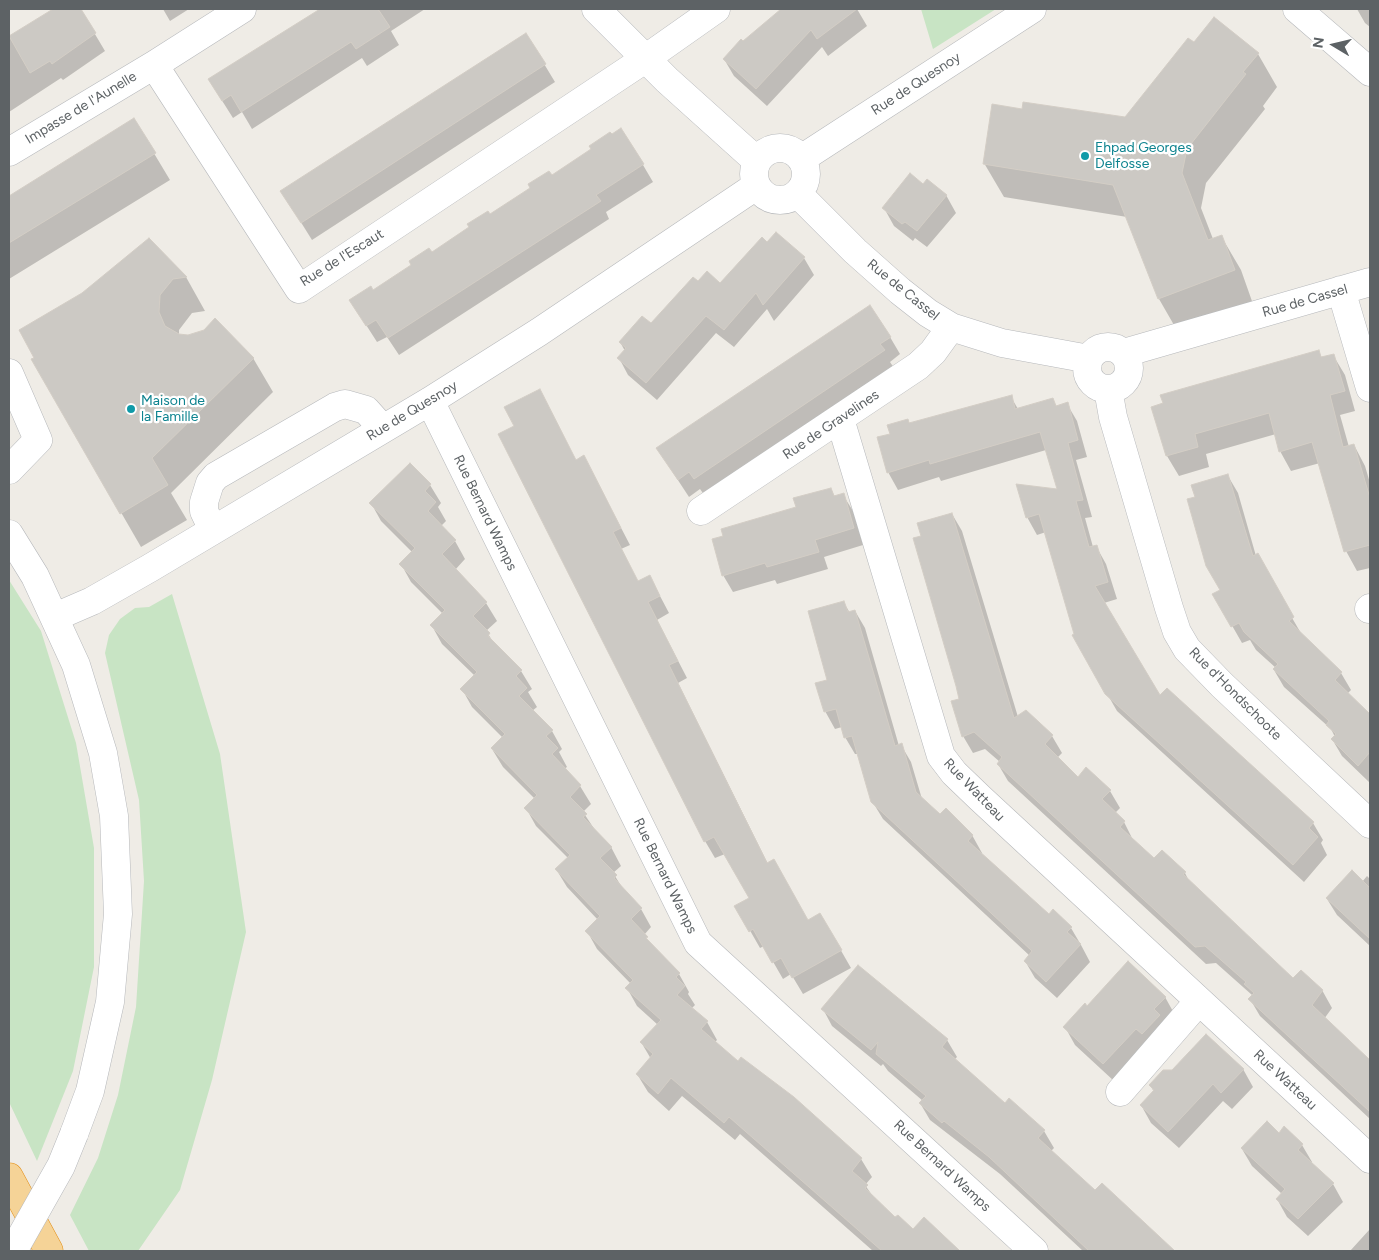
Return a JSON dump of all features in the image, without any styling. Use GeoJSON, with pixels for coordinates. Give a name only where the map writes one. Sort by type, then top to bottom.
{"type":"FeatureCollection","features":[{"type":"Feature","properties":{"kind":"highway"},"geometry":{"type":"LineString","coordinates":[[9,1177],[49,1251]]}},
{"type":"Feature","properties":{"kind":"street"},"geometry":{"type":"LineString","coordinates":[[154,65],[242,9]]}},
{"type":"Feature","properties":{"kind":"street"},"geometry":{"type":"LineString","coordinates":[[596,9],[757,174],[761,193],[775,200],[791,198],[803,188],[806,173],[802,159],[795,152],[779,148],[770,150],[757,174]]}},
{"type":"Feature","properties":{"kind":"street"},"geometry":{"type":"LineString","coordinates":[[645,60],[716,9]]}},
{"type":"Feature","properties":{"kind":"street","name":"Rue de Quesnoy"},"geometry":{"type":"LineString","coordinates":[[802,159],[1032,9]]}},
{"type":"Feature","properties":{"kind":"street"},"geometry":{"type":"LineString","coordinates":[[1296,9],[1370,72]]}},
{"type":"Feature","properties":{"kind":"street","name":"Rue de l'Escaut"},"geometry":{"type":"LineString","coordinates":[[154,65],[298,289],[645,60]]}},
{"type":"Feature","properties":{"kind":"street","name":"Impasse de l'Aunelle"},"geometry":{"type":"LineString","coordinates":[[9,152],[154,65]]}},
{"type":"Feature","properties":{"kind":"street","name":"Rue de Quesnoy"},"geometry":{"type":"LineString","coordinates":[[55,617],[92,601],[213,530],[430,401],[540,332],[757,174]]}},
{"type":"Feature","properties":{"kind":"street","name":"Rue de Cassel"},"geometry":{"type":"LineString","coordinates":[[798,194],[855,251],[900,291],[928,313],[951,327],[1002,344],[1089,359],[1093,353],[1105,347],[1119,349],[1124,354],[1370,282]]}},
{"type":"Feature","properties":{"kind":"street"},"geometry":{"type":"LineString","coordinates":[[1341,290],[1370,388]]}},
{"type":"Feature","properties":{"kind":"street","name":"Rue de Gravelines"},"geometry":{"type":"LineString","coordinates":[[701,511],[924,361],[951,327]]}},
{"type":"Feature","properties":{"kind":"street"},"geometry":{"type":"LineString","coordinates":[[1089,359],[1088,373],[1090,379],[1101,388],[1108,389],[1121,385],[1129,373],[1130,366],[1124,354]]}},
{"type":"Feature","properties":{"kind":"street"},"geometry":{"type":"LineString","coordinates":[[9,373],[38,440],[9,470]]}},
{"type":"Feature","properties":{"kind":"street","name":"Rue d'Hondschoote"},"geometry":{"type":"LineString","coordinates":[[1108,389],[1113,417],[1169,608],[1182,640],[1203,667],[1370,824]]}},
{"type":"Feature","properties":{"kind":"street","name":"Rue Bernard Wamps"},"geometry":{"type":"LineString","coordinates":[[430,401],[698,944],[1034,1251]]}},
{"type":"Feature","properties":{"kind":"street"},"geometry":{"type":"LineString","coordinates":[[213,530],[204,511],[204,502],[210,483],[216,476],[335,407],[356,406],[366,410],[383,429]]}},
{"type":"Feature","properties":{"kind":"street","name":"Rue Watteau"},"geometry":{"type":"LineString","coordinates":[[840,419],[941,756],[954,773],[980,798],[1370,1159]]}},
{"type":"Feature","properties":{"kind":"street"},"geometry":{"type":"LineString","coordinates":[[9,534],[35,576],[55,617],[87,695],[103,753],[114,816],[118,883],[117,942],[104,1036],[90,1091],[61,1166],[13,1251]]}},
{"type":"Feature","properties":{"kind":"street"},"geometry":{"type":"LineString","coordinates":[[1120,1092],[1200,1001]]}},
{"type":"Feature","properties":{"kind":"green space"},"geometry":{"type":"Polygon","coordinates":[[[921,9],[996,9],[933,49],[921,9]]]}},
{"type":"Feature","properties":{"kind":"green space"},"geometry":{"type":"Polygon","coordinates":[[[9,580],[41,631],[76,743],[94,848],[94,967],[73,1071],[37,1161],[9,1102],[9,580]]]}},
{"type":"Feature","properties":{"kind":"green space"},"geometry":{"type":"Polygon","coordinates":[[[172,594],[220,754],[246,932],[212,1080],[180,1190],[138,1251],[89,1251],[70,1215],[98,1158],[118,1095],[136,1007],[144,881],[139,800],[105,653],[109,635],[120,619],[135,608],[149,607],[172,594]]]}},
{"type":"Feature","properties":{"kind":"building"},"geometry":{"type":"Polygon","coordinates":[[[53,9],[81,9],[96,33],[52,64],[50,61],[30,73],[9,36],[53,9]]]}},
{"type":"Feature","properties":{"kind":"building"},"geometry":{"type":"Polygon","coordinates":[[[320,9],[378,9],[390,27],[356,49],[351,42],[241,112],[231,95],[222,101],[208,79],[320,9]]]}},
{"type":"Feature","properties":{"kind":"building"},"geometry":{"type":"Polygon","coordinates":[[[781,9],[857,9],[817,39],[811,30],[756,89],[723,59],[741,39],[743,41],[781,9]]]}},
{"type":"Feature","properties":{"kind":"building","name":"Ehpad Georges Delfosse"},"geometry":{"type":"Polygon","coordinates":[[[1214,17],[1259,53],[1243,72],[1246,74],[1187,149],[1182,173],[1208,240],[1222,235],[1235,270],[1158,299],[1113,185],[983,164],[992,104],[1022,109],[1023,102],[1125,117],[1188,38],[1194,42],[1214,17]]]}},
{"type":"Feature","properties":{"kind":"building"},"geometry":{"type":"Polygon","coordinates":[[[526,33],[546,64],[301,223],[280,191],[526,33]]]}},
{"type":"Feature","properties":{"kind":"building"},"geometry":{"type":"Polygon","coordinates":[[[134,118],[156,153],[9,243],[9,196],[134,118]]]}},
{"type":"Feature","properties":{"kind":"building"},"geometry":{"type":"Polygon","coordinates":[[[621,128],[644,164],[596,195],[601,201],[388,338],[376,320],[366,326],[349,300],[371,286],[373,290],[411,265],[409,261],[429,248],[432,252],[469,227],[467,224],[488,211],[490,214],[530,188],[528,184],[549,171],[552,175],[591,149],[589,146],[610,132],[612,134],[621,128]]]}},
{"type":"Feature","properties":{"kind":"building"},"geometry":{"type":"Polygon","coordinates":[[[910,173],[923,184],[927,179],[947,195],[917,231],[905,222],[902,224],[882,208],[910,173]]]}},
{"type":"Feature","properties":{"kind":"building"},"geometry":{"type":"Polygon","coordinates":[[[776,232],[805,257],[763,305],[756,293],[724,330],[706,316],[646,383],[617,358],[626,348],[619,342],[642,316],[651,323],[693,277],[698,281],[707,271],[720,283],[762,237],[767,242],[776,232]]]}},
{"type":"Feature","properties":{"kind":"building","name":"Maison de la Famille"},"geometry":{"type":"Polygon","coordinates":[[[149,238],[187,277],[173,279],[160,295],[159,312],[165,326],[179,334],[188,335],[204,330],[215,318],[254,358],[152,458],[168,485],[120,514],[31,359],[34,358],[19,330],[82,293],[149,238]]]}},
{"type":"Feature","properties":{"kind":"building"},"geometry":{"type":"Polygon","coordinates":[[[870,305],[891,337],[880,344],[885,350],[694,479],[689,472],[678,480],[656,448],[870,305]]]}},
{"type":"Feature","properties":{"kind":"building"},"geometry":{"type":"Polygon","coordinates":[[[1319,350],[1321,357],[1334,354],[1345,391],[1330,395],[1343,447],[1354,444],[1370,498],[1370,545],[1344,552],[1312,442],[1279,452],[1269,413],[1195,434],[1198,447],[1166,456],[1151,407],[1163,403],[1160,395],[1319,350]]]}},
{"type":"Feature","properties":{"kind":"building"},"geometry":{"type":"Polygon","coordinates":[[[540,389],[576,460],[584,455],[621,528],[613,532],[638,581],[650,575],[660,596],[648,602],[678,661],[669,665],[767,863],[774,859],[808,920],[820,913],[842,950],[792,978],[781,958],[772,963],[753,929],[749,932],[734,906],[749,898],[714,837],[704,842],[498,434],[514,426],[504,407],[540,389]]]}},
{"type":"Feature","properties":{"kind":"building"},"geometry":{"type":"Polygon","coordinates":[[[1012,395],[1015,409],[1053,398],[1056,406],[1068,402],[1078,440],[1068,443],[1083,500],[1076,501],[1089,547],[1097,545],[1108,582],[1095,586],[1160,695],[1167,688],[1314,822],[1309,828],[1318,837],[1293,865],[1105,694],[1072,635],[1074,634],[1039,514],[1026,518],[1016,484],[1057,489],[1040,432],[930,464],[929,460],[887,473],[877,437],[890,434],[887,425],[908,419],[909,423],[1012,395]]]}},
{"type":"Feature","properties":{"kind":"building"},"geometry":{"type":"Polygon","coordinates":[[[410,463],[431,484],[425,491],[436,502],[428,511],[456,540],[442,554],[487,602],[473,616],[490,633],[488,636],[522,670],[516,676],[527,688],[519,696],[553,730],[546,736],[558,748],[552,754],[581,785],[570,797],[587,814],[583,817],[612,847],[600,858],[617,875],[614,878],[642,908],[631,919],[648,937],[646,938],[680,973],[676,977],[685,986],[677,995],[708,1021],[701,1029],[738,1061],[741,1057],[794,1097],[862,1158],[852,1171],[868,1185],[865,1188],[895,1217],[898,1215],[913,1229],[924,1217],[960,1251],[882,1251],[729,1117],[724,1123],[671,1078],[658,1094],[636,1074],[653,1054],[640,1042],[661,1020],[625,988],[633,980],[585,931],[600,916],[555,869],[570,855],[524,808],[537,795],[491,748],[505,734],[460,689],[477,672],[430,625],[445,610],[399,564],[415,548],[369,503],[410,463]]]}},
{"type":"Feature","properties":{"kind":"building"},"geometry":{"type":"Polygon","coordinates":[[[1228,474],[1253,556],[1258,553],[1294,617],[1289,621],[1342,672],[1335,680],[1370,714],[1370,752],[1358,766],[1331,739],[1336,734],[1326,725],[1329,721],[1273,669],[1278,664],[1244,632],[1239,623],[1231,627],[1212,594],[1220,590],[1206,566],[1187,499],[1195,497],[1191,485],[1228,474]]]}},
{"type":"Feature","properties":{"kind":"building"},"geometry":{"type":"Polygon","coordinates":[[[831,488],[834,496],[844,493],[854,528],[815,540],[819,552],[767,567],[765,563],[722,576],[712,539],[723,536],[721,529],[796,507],[793,498],[831,488]]]}},
{"type":"Feature","properties":{"kind":"building"},"geometry":{"type":"Polygon","coordinates":[[[952,513],[1014,718],[1026,710],[1053,735],[1045,744],[1078,777],[1086,767],[1111,790],[1102,799],[1125,821],[1120,827],[1154,858],[1162,850],[1186,872],[1183,874],[1293,978],[1301,970],[1323,990],[1312,1005],[1370,1060],[1370,1112],[1248,999],[1254,993],[1244,984],[1246,982],[1205,946],[1195,947],[997,764],[1002,757],[974,732],[962,737],[951,701],[959,699],[956,686],[913,538],[921,536],[917,523],[952,513]]]}},
{"type":"Feature","properties":{"kind":"building"},"geometry":{"type":"Polygon","coordinates":[[[844,601],[848,612],[855,610],[895,746],[902,743],[916,792],[940,814],[946,808],[973,835],[968,841],[1049,914],[1053,909],[1072,927],[1067,932],[1081,944],[1046,982],[1024,961],[1032,951],[871,802],[852,736],[844,738],[836,709],[824,712],[815,683],[827,680],[808,611],[844,601]]]}},
{"type":"Feature","properties":{"kind":"building"},"geometry":{"type":"Polygon","coordinates":[[[1352,870],[1370,888],[1370,939],[1326,898],[1352,870]]]}},
{"type":"Feature","properties":{"kind":"building"},"geometry":{"type":"Polygon","coordinates":[[[1128,961],[1166,997],[1154,1009],[1160,1015],[1142,1034],[1136,1029],[1103,1064],[1063,1027],[1085,1003],[1087,1006],[1128,961]]]}},
{"type":"Feature","properties":{"kind":"building"},"geometry":{"type":"Polygon","coordinates":[[[858,965],[948,1039],[942,1047],[1005,1103],[1009,1098],[1045,1130],[1038,1138],[1095,1190],[1102,1183],[1175,1251],[1089,1251],[989,1157],[944,1121],[942,1123],[919,1103],[926,1096],[876,1054],[878,1042],[871,1050],[821,1009],[858,965]]]}},
{"type":"Feature","properties":{"kind":"building"},"geometry":{"type":"Polygon","coordinates":[[[1206,1034],[1244,1069],[1221,1093],[1213,1084],[1168,1132],[1140,1105],[1154,1090],[1149,1085],[1163,1070],[1172,1070],[1206,1034]]]}},
{"type":"Feature","properties":{"kind":"building"},"geometry":{"type":"Polygon","coordinates":[[[1267,1121],[1279,1133],[1284,1126],[1303,1144],[1298,1150],[1334,1183],[1298,1219],[1276,1199],[1285,1189],[1241,1148],[1267,1121]]]}},
{"type":"Feature","properties":{"kind":"place","name":"Ehpad Georges Delfosse"},"geometry":{"type":"Point","coordinates":[1085,156]}},
{"type":"Feature","properties":{"kind":"place","name":"Maison de la Famille"},"geometry":{"type":"Point","coordinates":[131,409]}}]}
